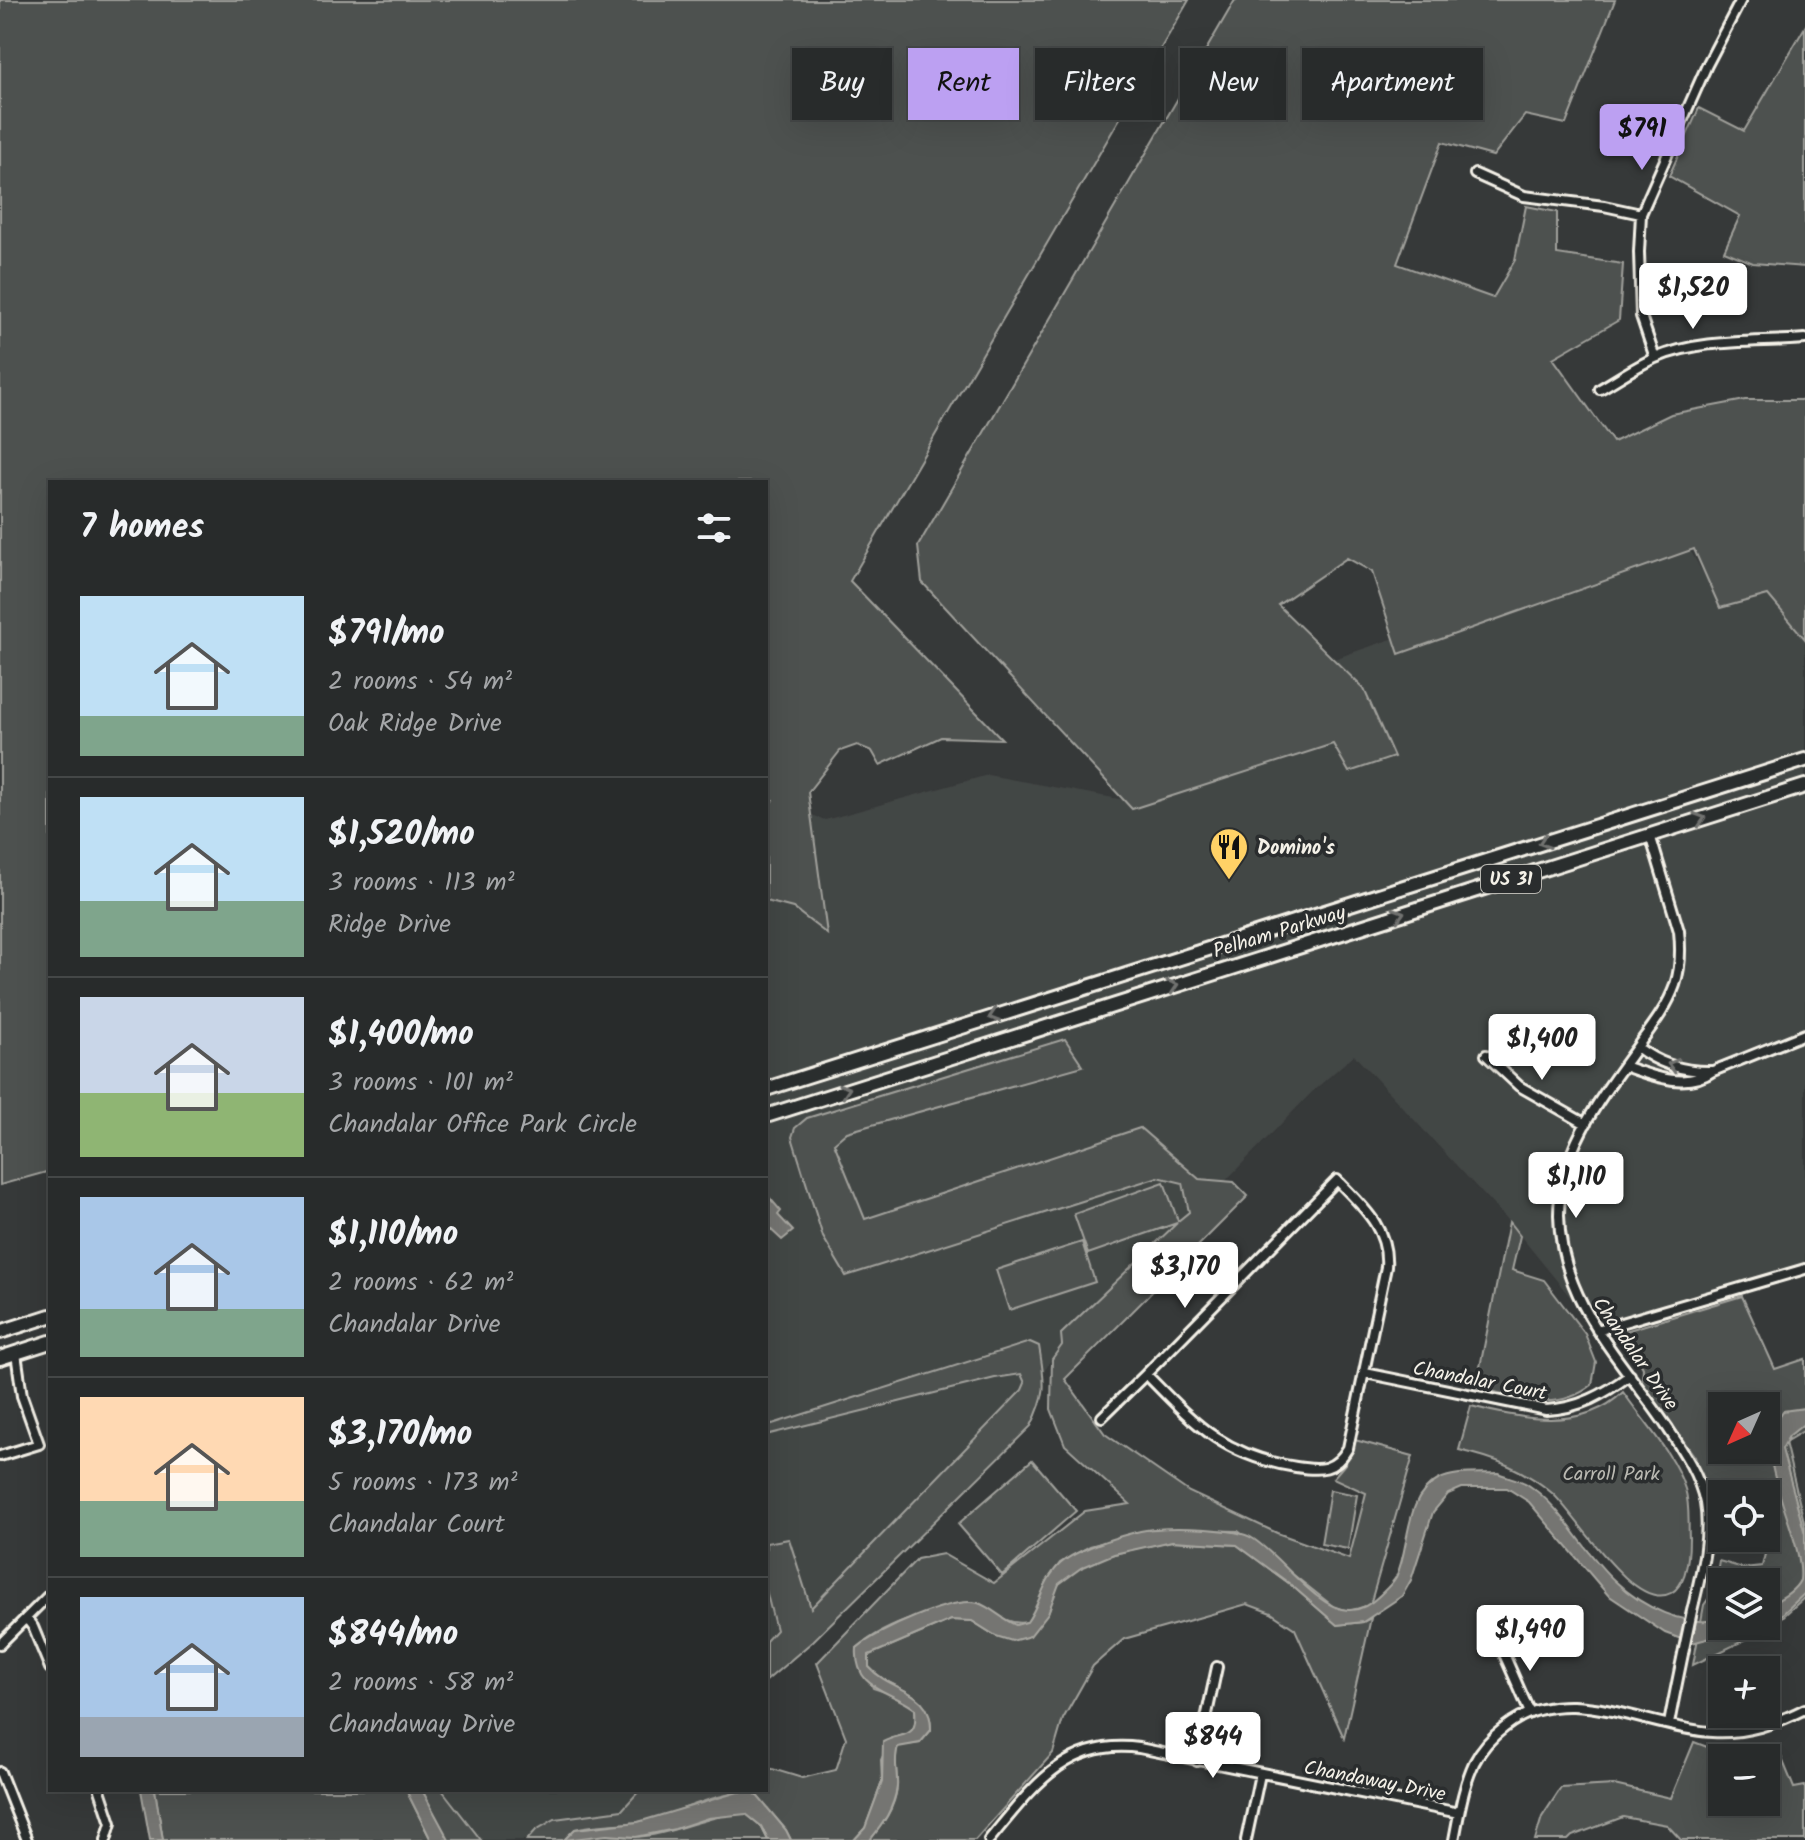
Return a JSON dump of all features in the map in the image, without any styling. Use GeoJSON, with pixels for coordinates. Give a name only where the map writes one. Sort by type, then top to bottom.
{"type":"FeatureCollection","features":[{"type":"Feature","properties":{"kind":"main road","name":"Pelham Parkway"},"geometry":{"type":"LineString","coordinates":[[768,1088],[1805,760]]}},
{"type":"Feature","properties":{"kind":"main road","name":"Pelham Parkway"},"geometry":{"type":"LineString","coordinates":[[768,1112],[1805,786]]}},
{"type":"Feature","properties":{"kind":"main road"},"geometry":{"type":"LineString","coordinates":[[1642,811],[1650,835]]}},
{"type":"Feature","properties":{"kind":"main road"},"geometry":{"type":"LineString","coordinates":[[1581,830],[1590,854]]}},
{"type":"Feature","properties":{"kind":"main road"},"geometry":{"type":"LineString","coordinates":[[1340,907],[1349,930]]}},
{"type":"Feature","properties":{"kind":"main road"},"geometry":{"type":"LineString","coordinates":[[1210,948],[1218,972]]}},
{"type":"Feature","properties":{"kind":"main road"},"geometry":{"type":"LineString","coordinates":[[1069,993],[1077,1016]]}},
{"type":"Feature","properties":{"kind":"main road"},"geometry":{"type":"LineString","coordinates":[[0,1332],[48,1317]]}},
{"type":"Feature","properties":{"kind":"main road"},"geometry":{"type":"LineString","coordinates":[[0,1358],[48,1343]]}},
{"type":"Feature","properties":{"kind":"street"},"geometry":{"type":"LineString","coordinates":[[1655,358],[1641,316],[1641,214],[1707,65],[1741,0]]}},
{"type":"Feature","properties":{"kind":"street"},"geometry":{"type":"LineString","coordinates":[[1475,174],[1524,196],[1641,214]]}},
{"type":"Feature","properties":{"kind":"street"},"geometry":{"type":"LineString","coordinates":[[1600,389],[1655,358],[1710,344],[1805,339]]}},
{"type":"Feature","properties":{"kind":"street","name":"Chandalar Drive"},"geometry":{"type":"LineString","coordinates":[[1650,835],[1671,901],[1681,948],[1673,989],[1662,1011],[1586,1124],[1574,1148],[1564,1179],[1560,1223],[1564,1257],[1573,1288],[1597,1330],[1682,1449],[1702,1493],[1707,1526],[1669,1724]]}},
{"type":"Feature","properties":{"kind":"street"},"geometry":{"type":"LineString","coordinates":[[1624,1066],[1679,1081],[1696,1080],[1805,1034]]}},
{"type":"Feature","properties":{"kind":"street"},"geometry":{"type":"LineString","coordinates":[[1637,1047],[1658,1061],[1675,1067],[1713,1071]]}},
{"type":"Feature","properties":{"kind":"street"},"geometry":{"type":"LineString","coordinates":[[1486,1055],[1519,1086],[1586,1124]]}},
{"type":"Feature","properties":{"kind":"street"},"geometry":{"type":"LineString","coordinates":[[1102,1417],[1337,1180],[1373,1218],[1382,1233],[1386,1250],[1382,1295],[1348,1448],[1330,1468],[1317,1470],[1263,1461],[1226,1446],[1194,1422],[1146,1374]]}},
{"type":"Feature","properties":{"kind":"street"},"geometry":{"type":"LineString","coordinates":[[1597,1330],[1805,1269]]}},
{"type":"Feature","properties":{"kind":"street"},"geometry":{"type":"LineString","coordinates":[[0,1456],[39,1444],[22,1396],[16,1353]]}},
{"type":"Feature","properties":{"kind":"street","name":"Chandalar Court"},"geometry":{"type":"LineString","coordinates":[[1365,1373],[1546,1410],[1592,1400],[1630,1375]]}},
{"type":"Feature","properties":{"kind":"street"},"geometry":{"type":"LineString","coordinates":[[0,1644],[48,1596]]}},
{"type":"Feature","properties":{"kind":"street"},"geometry":{"type":"LineString","coordinates":[[26,1618],[48,1663]]}},
{"type":"Feature","properties":{"kind":"street"},"geometry":{"type":"LineString","coordinates":[[1500,1645],[1530,1713]]}},
{"type":"Feature","properties":{"kind":"street"},"geometry":{"type":"LineString","coordinates":[[1197,1761],[1217,1667]]}},
{"type":"Feature","properties":{"kind":"street"},"geometry":{"type":"LineString","coordinates":[[1454,1840],[1473,1765],[1483,1748],[1509,1724],[1530,1713],[1572,1705],[1711,1732],[1737,1732],[1776,1723],[1805,1709]]}},
{"type":"Feature","properties":{"kind":"street","name":"Chandaway Drive"},"geometry":{"type":"LineString","coordinates":[[989,1840],[1041,1779],[1076,1755],[1102,1748],[1130,1746],[1459,1813]]}},
{"type":"Feature","properties":{"kind":"street"},"geometry":{"type":"LineString","coordinates":[[0,1772],[27,1840]]}},
{"type":"Feature","properties":{"kind":"street"},"geometry":{"type":"LineString","coordinates":[[1246,1840],[1260,1774]]}},
{"type":"Feature","properties":{"kind":"street"},"geometry":{"type":"LineString","coordinates":[[101,1792],[111,1823],[106,1840]]}},
{"type":"Feature","properties":{"kind":"shaded area"},"geometry":{"type":"Polygon","coordinates":[[[1683,538],[1720,602],[1768,589],[1805,634],[1805,1263],[1597,1330],[1509,1222],[1354,1055],[1313,1091],[1052,1359],[1033,1389],[768,1657],[768,798],[825,820],[988,775],[1130,801],[1344,728],[1334,659],[1683,538]]]}},
{"type":"Feature","properties":{"kind":"shaded area"},"geometry":{"type":"Polygon","coordinates":[[[768,1196],[781,1211],[778,1215],[793,1231],[782,1240],[768,1227],[768,1196]]]}},
{"type":"Feature","properties":{"kind":"shaded area"},"geometry":{"type":"Polygon","coordinates":[[[1805,1408],[1805,1423],[1789,1436],[1782,1449],[1805,1534],[1805,1593],[1780,1616],[1780,1598],[1800,1580],[1796,1546],[1780,1496],[1780,1480],[1775,1480],[1772,1464],[1780,1464],[1780,1415],[1783,1411],[1805,1408]]]}},
{"type":"Feature","properties":{"kind":"shaded area"},"geometry":{"type":"Polygon","coordinates":[[[1498,1473],[1524,1482],[1552,1505],[1604,1569],[1626,1590],[1664,1613],[1693,1621],[1708,1621],[1708,1639],[1692,1643],[1665,1633],[1608,1595],[1529,1502],[1507,1488],[1462,1488],[1448,1494],[1433,1512],[1411,1580],[1402,1596],[1363,1622],[1337,1625],[1290,1584],[1237,1545],[1172,1541],[1114,1554],[1081,1568],[1059,1584],[1048,1613],[1030,1636],[1012,1641],[996,1636],[972,1621],[951,1620],[869,1655],[869,1667],[918,1698],[925,1706],[930,1716],[931,1730],[920,1743],[898,1747],[897,1787],[891,1809],[870,1840],[854,1840],[865,1828],[882,1782],[883,1742],[911,1731],[915,1719],[915,1709],[875,1687],[861,1672],[857,1648],[880,1633],[915,1616],[966,1602],[983,1605],[1016,1625],[1027,1622],[1050,1577],[1068,1558],[1120,1537],[1165,1528],[1233,1532],[1252,1538],[1323,1601],[1348,1610],[1357,1609],[1373,1601],[1396,1577],[1413,1510],[1427,1488],[1452,1475],[1498,1473]]]}},
{"type":"Feature","properties":{"kind":"shaded area"},"geometry":{"type":"Polygon","coordinates":[[[141,1792],[155,1792],[163,1840],[150,1840],[141,1792]]]}},
{"type":"Feature","properties":{"kind":"shaded area"},"geometry":{"type":"Polygon","coordinates":[[[407,1792],[423,1792],[449,1840],[431,1840],[407,1792]]]}},
{"type":"Feature","properties":{"kind":"shaded area"},"geometry":{"type":"Polygon","coordinates":[[[417,1792],[643,1792],[611,1830],[575,1840],[437,1840],[417,1792]]]}},
{"type":"Feature","properties":{"kind":"shaded area"},"geometry":{"type":"Polygon","coordinates":[[[738,1792],[754,1792],[791,1840],[768,1840],[761,1826],[746,1814],[708,1818],[636,1837],[607,1835],[564,1840],[575,1829],[638,1822],[738,1792]]]}},
{"type":"Feature","properties":{"kind":"green space"},"geometry":{"type":"Polygon","coordinates":[[[0,0],[1189,0],[1161,48],[1035,48],[1035,120],[1119,120],[850,581],[1002,739],[941,737],[880,765],[872,751],[857,745],[840,751],[808,792],[827,934],[793,908],[768,902],[768,805],[773,800],[768,798],[768,480],[48,480],[48,1172],[0,1185],[0,0]]]}},
{"type":"Feature","properties":{"kind":"green space"},"geometry":{"type":"Polygon","coordinates":[[[1235,0],[1615,0],[1566,124],[1525,115],[1493,156],[1442,142],[1397,264],[1493,298],[1515,260],[1526,206],[1557,212],[1557,254],[1623,264],[1619,320],[1553,358],[1613,442],[1671,414],[1745,400],[1805,400],[1805,639],[1768,595],[1720,608],[1694,549],[1399,654],[1372,572],[1347,558],[1278,605],[1364,689],[1394,757],[1349,772],[1333,744],[1132,809],[922,582],[918,546],[1180,95],[1180,120],[1286,120],[1286,48],[1207,48],[1235,0]]]}},
{"type":"Feature","properties":{"kind":"green space"},"geometry":{"type":"Polygon","coordinates":[[[1805,27],[1805,267],[1753,263],[1724,251],[1740,216],[1669,176],[1699,108],[1744,131],[1805,27]]]}},
{"type":"Feature","properties":{"kind":"green space"},"geometry":{"type":"Polygon","coordinates":[[[1065,1039],[1083,1066],[847,1132],[834,1143],[865,1219],[1140,1128],[1199,1179],[1234,1182],[1248,1196],[1065,1379],[1105,1434],[1189,1492],[1277,1533],[1349,1559],[1366,1493],[1333,1478],[1346,1463],[1355,1440],[1413,1456],[1370,1605],[1349,1611],[1334,1607],[1238,1531],[1154,1529],[1090,1546],[1060,1563],[1047,1581],[1035,1612],[1027,1622],[1008,1620],[979,1603],[899,1623],[857,1648],[873,1688],[897,1696],[915,1709],[916,1724],[909,1734],[891,1738],[881,1760],[882,1782],[865,1828],[854,1840],[791,1840],[754,1792],[768,1792],[768,1768],[802,1778],[836,1770],[846,1738],[817,1663],[917,1559],[943,1554],[994,1583],[1085,1511],[1130,1504],[1065,1445],[1051,1409],[1052,1359],[1062,1345],[1061,1334],[1177,1223],[1088,1254],[1074,1214],[1164,1182],[1178,1221],[1189,1212],[1183,1183],[1158,1177],[846,1276],[823,1237],[792,1137],[795,1128],[807,1118],[1065,1039]]]}},
{"type":"Feature","properties":{"kind":"green space"},"geometry":{"type":"Polygon","coordinates":[[[1509,1222],[1520,1236],[1512,1270],[1544,1280],[1585,1334],[1596,1362],[1592,1385],[1564,1399],[1536,1401],[1476,1387],[1509,1222]]]}},
{"type":"Feature","properties":{"kind":"green space"},"geometry":{"type":"Polygon","coordinates":[[[1082,1242],[1095,1282],[1009,1310],[996,1270],[1082,1242]]]}},
{"type":"Feature","properties":{"kind":"green space"},"geometry":{"type":"Polygon","coordinates":[[[1742,1296],[1775,1369],[1805,1359],[1805,1430],[1785,1442],[1805,1526],[1805,1597],[1780,1619],[1780,1568],[1743,1568],[1762,1566],[1766,1552],[1780,1552],[1780,1480],[1708,1480],[1708,1499],[1695,1457],[1642,1382],[1643,1368],[1625,1331],[1742,1296]]]}},
{"type":"Feature","properties":{"kind":"green space"},"geometry":{"type":"Polygon","coordinates":[[[1030,1342],[1039,1346],[1043,1395],[1031,1426],[812,1642],[768,1679],[768,1639],[776,1630],[768,1598],[768,1543],[789,1539],[811,1608],[1022,1390],[1025,1383],[1021,1374],[995,1378],[768,1435],[768,1425],[1030,1342]]]}},
{"type":"Feature","properties":{"kind":"green space","name":"Carroll Park"},"geometry":{"type":"Polygon","coordinates":[[[1623,1392],[1666,1451],[1687,1495],[1688,1560],[1681,1583],[1671,1593],[1656,1595],[1640,1589],[1623,1576],[1552,1493],[1531,1477],[1496,1461],[1459,1450],[1471,1406],[1510,1415],[1550,1419],[1589,1413],[1607,1405],[1623,1392]]]}},
{"type":"Feature","properties":{"kind":"green space"},"geometry":{"type":"Polygon","coordinates":[[[1032,1460],[1076,1511],[1002,1575],[958,1524],[1032,1460]]]}},
{"type":"Feature","properties":{"kind":"green space"},"geometry":{"type":"Polygon","coordinates":[[[1330,1490],[1357,1495],[1348,1549],[1321,1544],[1330,1490]]]}},
{"type":"Feature","properties":{"kind":"green space"},"geometry":{"type":"Polygon","coordinates":[[[1172,1541],[1237,1545],[1290,1584],[1337,1625],[1371,1618],[1344,1738],[1295,1629],[1271,1613],[1247,1604],[1124,1639],[1093,1666],[1063,1719],[1053,1753],[975,1840],[870,1840],[894,1802],[898,1746],[920,1743],[931,1730],[930,1716],[925,1706],[918,1698],[869,1667],[869,1655],[951,1620],[972,1621],[996,1636],[1048,1613],[1059,1584],[1081,1567],[1111,1555],[1172,1541]]]}},
{"type":"Feature","properties":{"kind":"green space"},"geometry":{"type":"Polygon","coordinates":[[[1719,1561],[1743,1568],[1718,1568],[1719,1561]]]}},
{"type":"Feature","properties":{"kind":"green space"},"geometry":{"type":"Polygon","coordinates":[[[1708,1599],[1708,1640],[1745,1640],[1693,1665],[1704,1605],[1708,1599]]]}},
{"type":"Feature","properties":{"kind":"green space"},"geometry":{"type":"Polygon","coordinates":[[[1694,1742],[1708,1747],[1708,1816],[1780,1816],[1780,1754],[1794,1788],[1805,1786],[1805,1840],[1681,1840],[1667,1825],[1623,1817],[1568,1840],[1535,1840],[1542,1817],[1561,1788],[1614,1785],[1671,1798],[1694,1742]]]}},
{"type":"Feature","properties":{"kind":"green space"},"geometry":{"type":"Polygon","coordinates":[[[155,1792],[407,1792],[431,1840],[163,1840],[155,1792]]]}},
{"type":"Feature","properties":{"kind":"green space"},"geometry":{"type":"Polygon","coordinates":[[[423,1792],[444,1792],[481,1840],[448,1840],[423,1792]]]}},
{"type":"Feature","properties":{"kind":"green space"},"geometry":{"type":"Polygon","coordinates":[[[638,1792],[754,1792],[724,1796],[638,1822],[575,1829],[564,1840],[527,1840],[536,1830],[555,1819],[622,1810],[638,1792]]]}},
{"type":"Feature","properties":{"kind":"green space"},"geometry":{"type":"Polygon","coordinates":[[[732,1814],[746,1814],[761,1826],[768,1840],[579,1840],[599,1835],[646,1836],[732,1814]]]}},
{"type":"Feature","properties":{"kind":"place","name":"Domino's"},"geometry":{"type":"Point","coordinates":[1229,881]}}]}
